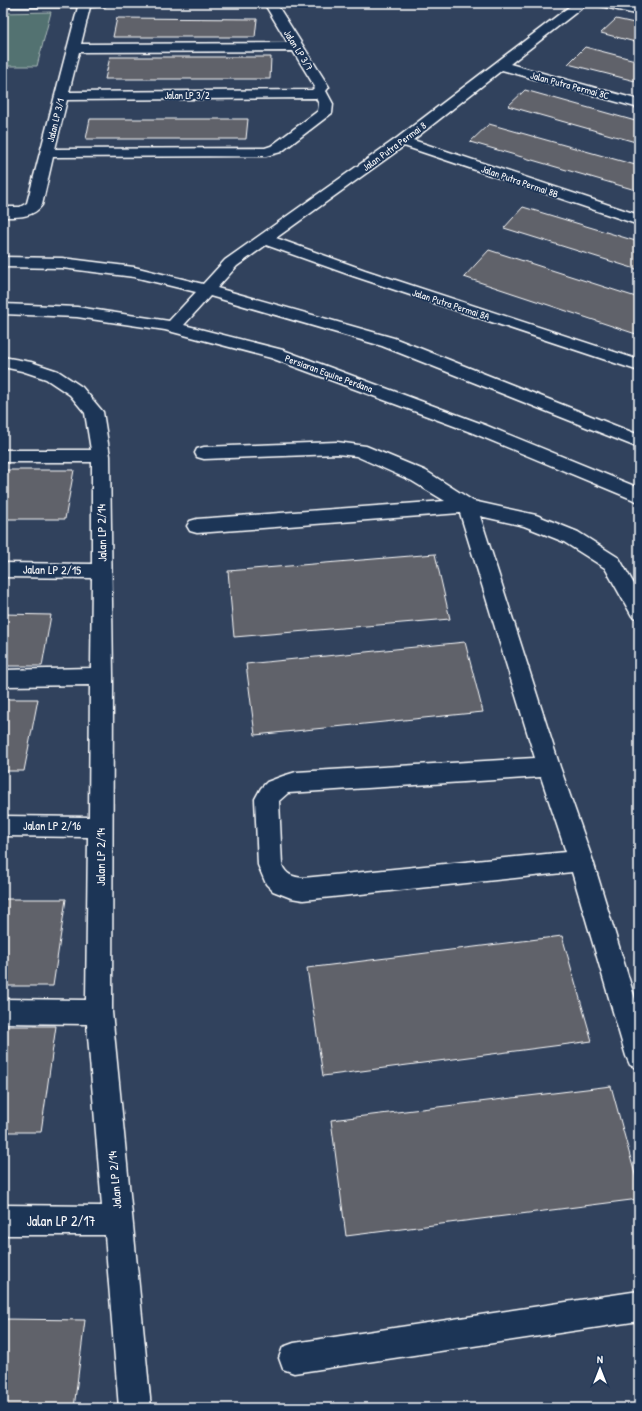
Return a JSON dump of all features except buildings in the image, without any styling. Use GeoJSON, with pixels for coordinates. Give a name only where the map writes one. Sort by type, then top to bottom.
{"type":"FeatureCollection","features":[{"type":"Feature","properties":{"kind":"street"},"geometry":{"type":"LineString","coordinates":[[3,3],[101,3]]}},
{"type":"Feature","properties":{"kind":"street","name":"Jalan LP 3/1"},"geometry":{"type":"LineString","coordinates":[[3,212],[29,210],[34,205],[85,3]]}},
{"type":"Feature","properties":{"kind":"street","name":"Jalan LP 3/7"},"geometry":{"type":"LineString","coordinates":[[270,3],[322,87],[316,92]]}},
{"type":"Feature","properties":{"kind":"street","name":"Jalan Putra Permai 8"},"geometry":{"type":"LineString","coordinates":[[173,327],[231,263],[402,141],[582,3]]}},
{"type":"Feature","properties":{"kind":"street"},"geometry":{"type":"LineString","coordinates":[[605,3],[639,11]]}},
{"type":"Feature","properties":{"kind":"street"},"geometry":{"type":"LineString","coordinates":[[74,48],[297,47]]}},
{"type":"Feature","properties":{"kind":"street","name":"Jalan Putra Permai 8C"},"geometry":{"type":"LineString","coordinates":[[501,66],[639,104]]}},
{"type":"Feature","properties":{"kind":"street"},"geometry":{"type":"LineString","coordinates":[[47,152],[266,152],[276,149],[325,113],[326,104],[316,92]]}},
{"type":"Feature","properties":{"kind":"street","name":"Jalan LP 3/2"},"geometry":{"type":"LineString","coordinates":[[62,96],[316,92]]}},
{"type":"Feature","properties":{"kind":"street","name":"Jalan Putra Permai 8B"},"geometry":{"type":"LineString","coordinates":[[402,141],[639,220]]}},
{"type":"Feature","properties":{"kind":"street","name":"Jalan Putra Permai 8A"},"geometry":{"type":"LineString","coordinates":[[264,239],[359,274],[639,366]]}},
{"type":"Feature","properties":{"kind":"street"},"geometry":{"type":"LineString","coordinates":[[3,262],[62,263],[134,272],[206,290],[388,342],[639,442]]}},
{"type":"Feature","properties":{"kind":"street","name":"Persiaran Equine Perdana"},"geometry":{"type":"LineString","coordinates":[[3,310],[77,312],[173,327],[277,354],[479,429],[639,495]]}},
{"type":"Feature","properties":{"kind":"street","name":"Jalan LP 2/14"},"geometry":{"type":"LineString","coordinates":[[3,362],[24,366],[52,376],[76,392],[94,412],[101,456],[102,676],[99,1012],[135,1408]]}},
{"type":"Feature","properties":{"kind":"street"},"geometry":{"type":"LineString","coordinates":[[204,453],[337,448],[359,450],[419,476],[467,506],[549,767],[581,861],[639,1056]]}},
{"type":"Feature","properties":{"kind":"street"},"geometry":{"type":"LineString","coordinates":[[3,456],[101,456]]}},
{"type":"Feature","properties":{"kind":"street"},"geometry":{"type":"LineString","coordinates":[[197,526],[467,506],[528,520],[571,537],[612,563],[639,611]]}},
{"type":"Feature","properties":{"kind":"street","name":"Jalan LP 2/15"},"geometry":{"type":"LineString","coordinates":[[3,570],[102,571]]}},
{"type":"Feature","properties":{"kind":"street"},"geometry":{"type":"LineString","coordinates":[[3,678],[102,676]]}},
{"type":"Feature","properties":{"kind":"street"},"geometry":{"type":"LineString","coordinates":[[549,767],[282,784],[272,791],[267,799],[270,865],[273,875],[281,883],[291,888],[303,889],[581,861]]}},
{"type":"Feature","properties":{"kind":"street","name":"Jalan LP 2/16"},"geometry":{"type":"LineString","coordinates":[[3,826],[101,827]]}},
{"type":"Feature","properties":{"kind":"street"},"geometry":{"type":"LineString","coordinates":[[3,1011],[99,1012]]}},
{"type":"Feature","properties":{"kind":"street","name":"Jalan LP 2/17"},"geometry":{"type":"LineString","coordinates":[[3,1220],[119,1221]]}},
{"type":"Feature","properties":{"kind":"street"},"geometry":{"type":"LineString","coordinates":[[294,1358],[639,1306]]}},
{"type":"Feature","properties":{"kind":"green space"},"geometry":{"type":"Polygon","coordinates":[[[51,12],[37,66],[3,66],[3,13],[51,12]]]}}]}
